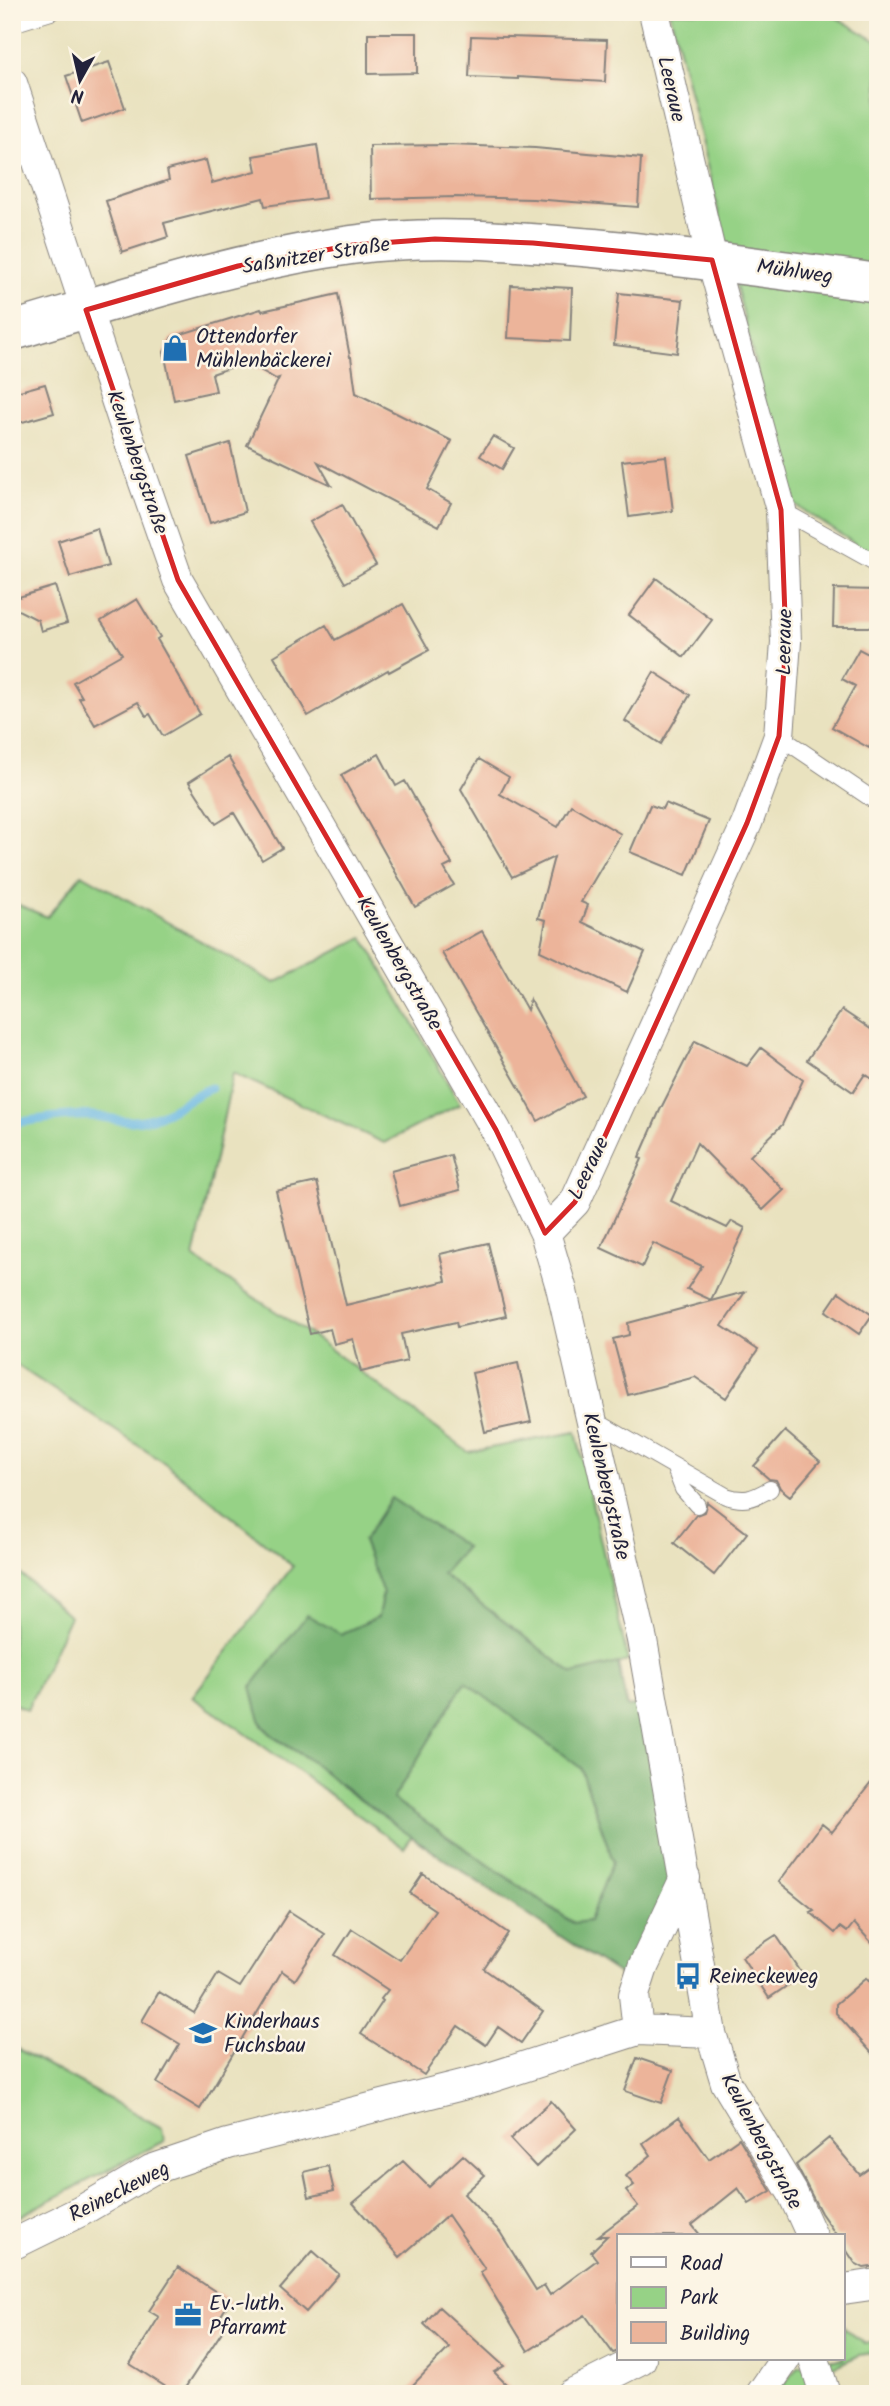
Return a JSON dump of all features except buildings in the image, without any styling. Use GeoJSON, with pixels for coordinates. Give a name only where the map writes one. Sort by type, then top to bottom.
{"type":"FeatureCollection","features":[{"type":"Feature","properties":{"kind":"street","name":"Leeraue"},"geometry":{"type":"LineString","coordinates":[[545,1233],[575,1202],[747,823],[779,736],[786,642],[781,510],[712,260],[654,12]]}},
{"type":"Feature","properties":{"kind":"street","name":"Keulenbergstraße"},"geometry":{"type":"LineString","coordinates":[[12,83],[178,580],[496,1130],[545,1233],[561,1287],[642,1640],[711,2033],[726,2084],[792,2192],[811,2234]]}},
{"type":"Feature","properties":{"kind":"street","name":"Saßnitzer Straße"},"geometry":{"type":"LineString","coordinates":[[12,331],[237,266],[353,245],[435,239],[521,242],[712,260]]}},
{"type":"Feature","properties":{"kind":"street","name":"Mühlweg"},"geometry":{"type":"LineString","coordinates":[[712,260],[878,283]]}},
{"type":"Feature","properties":{"kind":"street"},"geometry":{"type":"LineString","coordinates":[[638,2030],[634,1995],[643,1968],[685,1878]]}},
{"type":"Feature","properties":{"kind":"street","name":"Reineckeweg"},"geometry":{"type":"LineString","coordinates":[[16,2243],[81,2211],[151,2170],[228,2144],[486,2079],[638,2030],[711,2033]]}},
{"type":"Feature","properties":{"kind":"street"},"geometry":{"type":"LineString","coordinates":[[844,2288],[878,2284]]}},
{"type":"Feature","properties":{"kind":"street"},"geometry":{"type":"LineString","coordinates":[[572,2394],[639,2360]]}},
{"type":"Feature","properties":{"kind":"street"},"geometry":{"type":"LineString","coordinates":[[761,2394],[784,2360]]}},
{"type":"Feature","properties":{"kind":"street"},"geometry":{"type":"LineString","coordinates":[[814,2360],[825,2394]]}},
{"type":"Feature","properties":{"kind":"lane"},"geometry":{"type":"LineString","coordinates":[[12,24],[51,12]]}},
{"type":"Feature","properties":{"kind":"lane"},"geometry":{"type":"LineString","coordinates":[[781,510],[878,564]]}},
{"type":"Feature","properties":{"kind":"lane"},"geometry":{"type":"LineString","coordinates":[[779,736],[878,803]]}},
{"type":"Feature","properties":{"kind":"lane"},"geometry":{"type":"LineString","coordinates":[[592,1419],[726,1496],[741,1501],[755,1498],[770,1489]]}},
{"type":"Feature","properties":{"kind":"lane"},"geometry":{"type":"LineString","coordinates":[[674,1466],[683,1489],[697,1505]]}},
{"type":"Feature","properties":{"kind":"highlighted area"},"geometry":{"type":"Polygon","coordinates":[[[435,239],[533,243],[712,260],[781,510],[786,642],[779,736],[747,823],[575,1202],[545,1233],[496,1130],[178,580],[86,310],[238,266],[353,245],[435,239]]]}},
{"type":"Feature","properties":{"kind":"green space"},"geometry":{"type":"Polygon","coordinates":[[[670,12],[827,12],[878,42],[878,559],[788,500],[670,12]]]}},
{"type":"Feature","properties":{"kind":"green space"},"geometry":{"type":"Polygon","coordinates":[[[82,874],[275,983],[363,937],[460,1104],[384,1143],[233,1073],[194,1258],[310,1334],[468,1452],[576,1432],[628,1661],[573,1674],[442,1574],[466,1547],[363,1541],[383,1593],[378,1618],[341,1634],[252,1687],[262,1726],[347,1791],[412,1836],[404,1848],[192,1697],[293,1566],[166,1464],[12,1362],[12,902],[47,917],[82,874]]]}},
{"type":"Feature","properties":{"kind":"green space"},"geometry":{"type":"Polygon","coordinates":[[[391,1498],[466,1547],[442,1574],[573,1674],[618,1663],[627,1707],[637,1705],[675,1874],[625,1979],[426,1847],[264,1727],[251,1687],[307,1615],[341,1634],[378,1617],[383,1593],[363,1541],[391,1498]],[[465,1682],[393,1799],[573,1923],[589,1921],[613,1861],[581,1768],[465,1682]]]}},
{"type":"Feature","properties":{"kind":"green space"},"geometry":{"type":"Polygon","coordinates":[[[12,1567],[70,1616],[27,1710],[12,1703],[12,1567]]]}},
{"type":"Feature","properties":{"kind":"green space"},"geometry":{"type":"Polygon","coordinates":[[[465,1681],[581,1768],[613,1861],[589,1921],[574,1923],[393,1799],[465,1681]]]}},
{"type":"Feature","properties":{"kind":"green space"},"geometry":{"type":"Polygon","coordinates":[[[12,2046],[162,2128],[164,2141],[12,2220],[12,2046]]]}},
{"type":"Feature","properties":{"kind":"green space"},"geometry":{"type":"Polygon","coordinates":[[[844,2327],[866,2344],[878,2341],[878,2352],[860,2355],[826,2370],[824,2360],[844,2360],[844,2327]]]}},
{"type":"Feature","properties":{"kind":"green space"},"geometry":{"type":"Polygon","coordinates":[[[798,2366],[804,2366],[812,2387],[788,2394],[777,2394],[798,2366]]]}},
{"type":"Feature","properties":{"kind":"waterway"},"geometry":{"type":"LineString","coordinates":[[12,1123],[84,1116],[141,1120],[157,1117],[211,1088]]}},
{"type":"Feature","properties":{"kind":"place","name":"Ottendorfer Mühlenbäckerei"},"geometry":{"type":"Point","coordinates":[175,348]}},
{"type":"Feature","properties":{"kind":"place","name":"Reineckeweg"},"geometry":{"type":"Point","coordinates":[688,1976]}},
{"type":"Feature","properties":{"kind":"place","name":"Kinderhaus Fuchsbau"},"geometry":{"type":"Point","coordinates":[203,2033]}},
{"type":"Feature","properties":{"kind":"place","name":"Ev.-luth. Pfarramt"},"geometry":{"type":"Point","coordinates":[188,2315]}}]}
